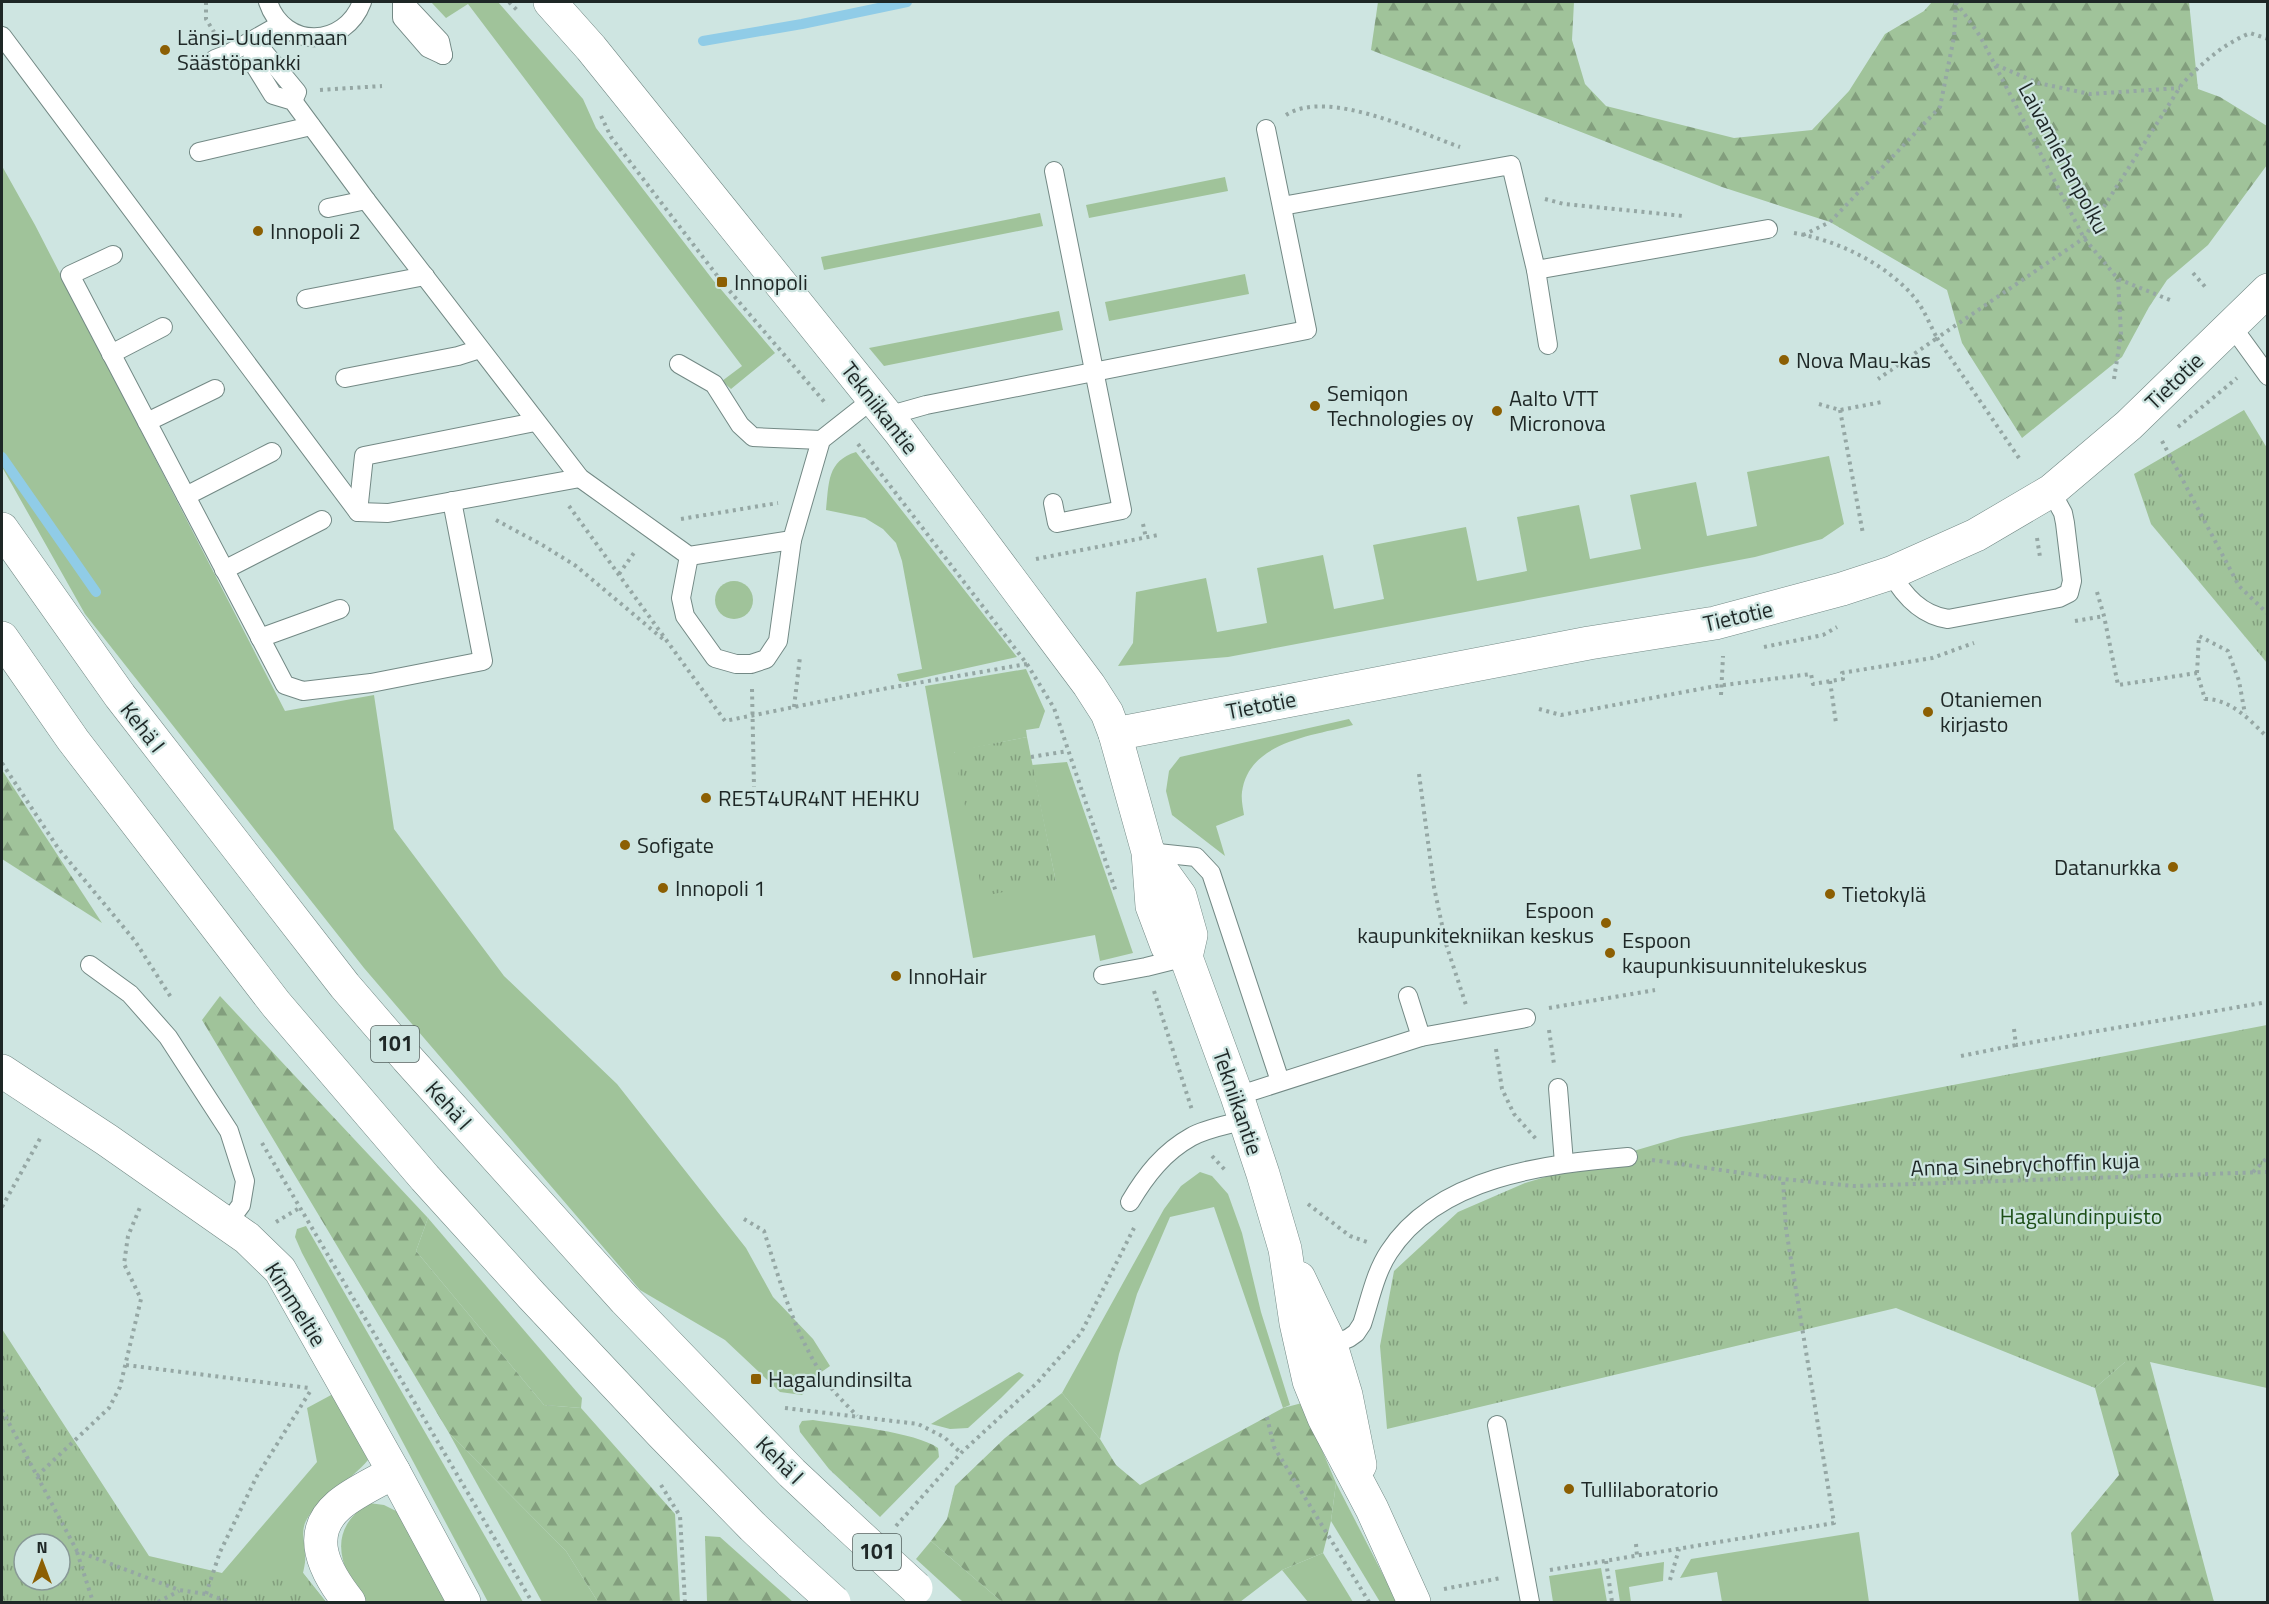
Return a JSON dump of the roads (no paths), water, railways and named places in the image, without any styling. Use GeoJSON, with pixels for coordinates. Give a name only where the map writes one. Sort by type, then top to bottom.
{"type":"FeatureCollection","features":[{"type":"Feature","properties":{"kind":"main road","name":"Tekniikantie"},"geometry":{"type":"LineString","coordinates":[[537,10],[599,58],[880,407],[1089,685],[1107,713],[1148,852],[1152,906],[1167,946],[1185,957],[1241,1108],[1316,1352],[1324,1418],[1372,1509],[1414,1602]]}},
{"type":"Feature","properties":{"kind":"main road","name":"Tietotie"},"geometry":{"type":"LineString","coordinates":[[1115,734],[1589,643],[1715,623],[1842,590],[1891,573],[1976,536],[2051,491],[2129,425],[2268,290]]}},
{"type":"Feature","properties":{"kind":"main road","name":"Kehä I"},"geometry":{"type":"LineString","coordinates":[[2,529],[120,696],[345,986],[625,1300],[792,1473],[923,1595]]}},
{"type":"Feature","properties":{"kind":"main road"},"geometry":{"type":"LineString","coordinates":[[2,638],[73,740],[291,1022],[425,1178],[554,1320],[744,1519],[834,1602]]}},
{"type":"Feature","properties":{"kind":"main road","name":"Kimmeltie"},"geometry":{"type":"LineString","coordinates":[[9,1077],[247,1238],[280,1270],[464,1602]]}},
{"type":"Feature","properties":{"kind":"main road"},"geometry":{"type":"LineString","coordinates":[[349,1602],[338,1589],[323,1560],[320,1542],[322,1527],[340,1503],[394,1472]]}},
{"type":"Feature","properties":{"kind":"lane"},"geometry":{"type":"LineString","coordinates":[[268,2],[281,24],[293,32],[308,37],[322,37],[350,24],[362,2]]}},
{"type":"Feature","properties":{"kind":"lane"},"geometry":{"type":"LineString","coordinates":[[215,59],[281,24]]}},
{"type":"Feature","properties":{"kind":"lane"},"geometry":{"type":"LineString","coordinates":[[2,36],[358,512]]}},
{"type":"Feature","properties":{"kind":"lane"},"geometry":{"type":"LineString","coordinates":[[254,40],[297,92],[293,101],[366,200],[580,478],[689,556],[792,540]]}},
{"type":"Feature","properties":{"kind":"lane"},"geometry":{"type":"LineString","coordinates":[[199,152],[311,126]]}},
{"type":"Feature","properties":{"kind":"lane"},"geometry":{"type":"LineString","coordinates":[[689,556],[681,598],[685,616],[715,658],[736,664],[752,664],[766,659],[778,641],[792,540],[821,440],[843,424],[880,407],[926,405],[1306,330],[1266,129]]}},
{"type":"Feature","properties":{"kind":"lane"},"geometry":{"type":"LineString","coordinates":[[1282,206],[1511,165],[1536,270],[1548,345]]}},
{"type":"Feature","properties":{"kind":"lane"},"geometry":{"type":"LineString","coordinates":[[1053,503],[1057,523],[1122,510],[1054,171]]}},
{"type":"Feature","properties":{"kind":"lane"},"geometry":{"type":"LineString","coordinates":[[328,208],[366,200]]}},
{"type":"Feature","properties":{"kind":"lane"},"geometry":{"type":"LineString","coordinates":[[1536,270],[1767,229]]}},
{"type":"Feature","properties":{"kind":"lane"},"geometry":{"type":"LineString","coordinates":[[113,255],[70,275],[285,685],[303,691],[371,683],[483,661],[452,501]]}},
{"type":"Feature","properties":{"kind":"lane"},"geometry":{"type":"LineString","coordinates":[[306,299],[425,276]]}},
{"type":"Feature","properties":{"kind":"lane"},"geometry":{"type":"LineString","coordinates":[[2231,325],[2268,376]]}},
{"type":"Feature","properties":{"kind":"lane"},"geometry":{"type":"LineString","coordinates":[[111,354],[163,327]]}},
{"type":"Feature","properties":{"kind":"lane"},"geometry":{"type":"LineString","coordinates":[[345,378],[458,356],[480,349]]}},
{"type":"Feature","properties":{"kind":"lane"},"geometry":{"type":"LineString","coordinates":[[679,364],[714,384],[740,425],[753,437],[821,440]]}},
{"type":"Feature","properties":{"kind":"lane"},"geometry":{"type":"LineString","coordinates":[[147,423],[215,389]]}},
{"type":"Feature","properties":{"kind":"lane"},"geometry":{"type":"LineString","coordinates":[[358,512],[364,456],[535,422]]}},
{"type":"Feature","properties":{"kind":"lane"},"geometry":{"type":"LineString","coordinates":[[186,496],[272,452]]}},
{"type":"Feature","properties":{"kind":"lane"},"geometry":{"type":"LineString","coordinates":[[358,512],[388,513],[580,478]]}},
{"type":"Feature","properties":{"kind":"lane"},"geometry":{"type":"LineString","coordinates":[[1891,573],[1903,594],[1935,617],[1947,619],[2060,598],[2069,593],[2072,581],[2063,513],[2051,491]]}},
{"type":"Feature","properties":{"kind":"lane"},"geometry":{"type":"LineString","coordinates":[[224,570],[322,520]]}},
{"type":"Feature","properties":{"kind":"lane"},"geometry":{"type":"LineString","coordinates":[[260,638],[340,609]]}},
{"type":"Feature","properties":{"kind":"lane"},"geometry":{"type":"LineString","coordinates":[[1148,852],[1196,857],[1211,873],[1280,1081]]}},
{"type":"Feature","properties":{"kind":"lane"},"geometry":{"type":"LineString","coordinates":[[1103,975],[1185,957]]}},
{"type":"Feature","properties":{"kind":"lane"},"geometry":{"type":"LineString","coordinates":[[90,965],[130,994],[168,1037],[229,1131],[245,1181],[241,1205],[227,1224]]}},
{"type":"Feature","properties":{"kind":"lane"},"geometry":{"type":"LineString","coordinates":[[1408,996],[1421,1037]]}},
{"type":"Feature","properties":{"kind":"lane"},"geometry":{"type":"LineString","coordinates":[[1130,1202],[1140,1184],[1166,1154],[1280,1081],[1421,1037],[1526,1017]]}},
{"type":"Feature","properties":{"kind":"lane"},"geometry":{"type":"LineString","coordinates":[[1558,1088],[1564,1163]]}},
{"type":"Feature","properties":{"kind":"lane"},"geometry":{"type":"LineString","coordinates":[[1316,1352],[1356,1333],[1362,1324],[1381,1268],[1390,1251],[1413,1223],[1453,1196],[1506,1176],[1564,1163],[1628,1157]]}},
{"type":"Feature","properties":{"kind":"lane"},"geometry":{"type":"LineString","coordinates":[[1497,1425],[1530,1602]]}},
{"type":"Feature","properties":{"kind":"waterway"},"geometry":{"type":"LineString","coordinates":[[703,41],[802,24],[907,2]]}},
{"type":"Feature","properties":{"kind":"waterway"},"geometry":{"type":"LineString","coordinates":[[2,457],[96,592]]}},
{"type":"Feature","properties":{"kind":"place","name":"Länsi-Uudenmaan Säästöpankki"},"geometry":{"type":"Point","coordinates":[165,50]}},
{"type":"Feature","properties":{"kind":"place","name":"Innopoli 2"},"geometry":{"type":"Point","coordinates":[258,231]}},
{"type":"Feature","properties":{"kind":"place","name":"Innopoli"},"geometry":{"type":"Point","coordinates":[722,282]}},
{"type":"Feature","properties":{"kind":"place","name":"Nova Mau-kas"},"geometry":{"type":"Point","coordinates":[1784,360]}},
{"type":"Feature","properties":{"kind":"place","name":"Semiqon Technologies oy"},"geometry":{"type":"Point","coordinates":[1315,406]}},
{"type":"Feature","properties":{"kind":"place","name":"Aalto VTT Micronova"},"geometry":{"type":"Point","coordinates":[1497,411]}},
{"type":"Feature","properties":{"kind":"place","name":"Otaniemen kirjasto"},"geometry":{"type":"Point","coordinates":[1928,712]}},
{"type":"Feature","properties":{"kind":"place","name":"RE5T4UR4NT HEHKU"},"geometry":{"type":"Point","coordinates":[706,798]}},
{"type":"Feature","properties":{"kind":"place","name":"Sofigate"},"geometry":{"type":"Point","coordinates":[625,845]}},
{"type":"Feature","properties":{"kind":"place","name":"Datanurkka"},"geometry":{"type":"Point","coordinates":[2173,867]}},
{"type":"Feature","properties":{"kind":"place","name":"Innopoli 1"},"geometry":{"type":"Point","coordinates":[663,888]}},
{"type":"Feature","properties":{"kind":"place","name":"Tietokylä"},"geometry":{"type":"Point","coordinates":[1830,894]}},
{"type":"Feature","properties":{"kind":"place","name":"Espoon kaupunkitekniikan keskus"},"geometry":{"type":"Point","coordinates":[1606,923]}},
{"type":"Feature","properties":{"kind":"place","name":"Espoon kaupunkisuunnitelukeskus"},"geometry":{"type":"Point","coordinates":[1610,953]}},
{"type":"Feature","properties":{"kind":"place","name":"InnoHair"},"geometry":{"type":"Point","coordinates":[896,976]}},
{"type":"Feature","properties":{"kind":"place","name":"Hagalundinsilta"},"geometry":{"type":"Point","coordinates":[756,1379]}},
{"type":"Feature","properties":{"kind":"place","name":"Tullilaboratorio"},"geometry":{"type":"Point","coordinates":[1569,1489]}},
{"type":"Feature","properties":{"kind":"park label","name":"Hagalundinpuisto"},"geometry":{"type":"Point","coordinates":[2081,1216]}}]}
